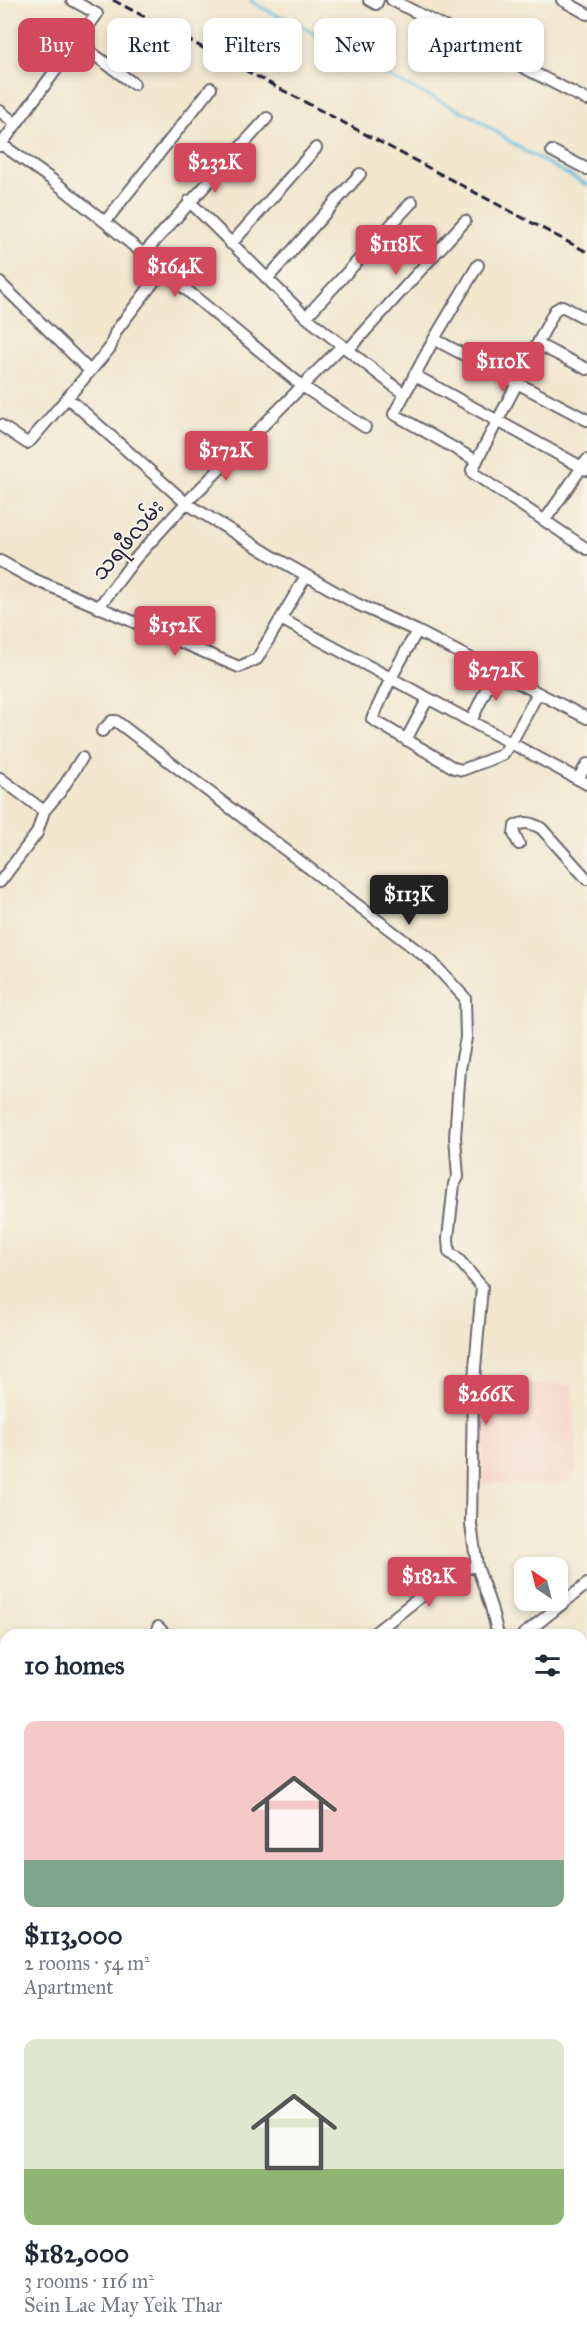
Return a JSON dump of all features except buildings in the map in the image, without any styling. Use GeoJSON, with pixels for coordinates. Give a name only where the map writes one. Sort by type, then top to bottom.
{"type":"FeatureCollection","features":[{"type":"Feature","properties":{"kind":"street"},"geometry":{"type":"LineString","coordinates":[[72,0],[97,14],[94,18]]}},
{"type":"Feature","properties":{"kind":"street"},"geometry":{"type":"LineString","coordinates":[[392,0],[587,100]]}},
{"type":"Feature","properties":{"kind":"street"},"geometry":{"type":"LineString","coordinates":[[562,0],[587,14]]}},
{"type":"Feature","properties":{"kind":"street"},"geometry":{"type":"LineString","coordinates":[[95,55],[134,84]]}},
{"type":"Feature","properties":{"kind":"street"},"geometry":{"type":"LineString","coordinates":[[55,72],[1,145],[51,179],[144,253],[302,386],[365,427]]}},
{"type":"Feature","properties":{"kind":"street"},"geometry":{"type":"LineString","coordinates":[[105,222],[211,88]]}},
{"type":"Feature","properties":{"kind":"street"},"geometry":{"type":"LineString","coordinates":[[0,111],[16,124]]}},
{"type":"Feature","properties":{"kind":"street"},"geometry":{"type":"LineString","coordinates":[[144,253],[267,118]]}},
{"type":"Feature","properties":{"kind":"street"},"geometry":{"type":"LineString","coordinates":[[231,244],[316,148]]}},
{"type":"Feature","properties":{"kind":"street"},"geometry":{"type":"LineString","coordinates":[[552,151],[587,169]]}},
{"type":"Feature","properties":{"kind":"street"},"geometry":{"type":"LineString","coordinates":[[267,279],[360,174]]}},
{"type":"Feature","properties":{"kind":"street"},"geometry":{"type":"LineString","coordinates":[[189,201],[306,317],[404,394]]}},
{"type":"Feature","properties":{"kind":"street"},"geometry":{"type":"LineString","coordinates":[[306,317],[412,202]]}},
{"type":"Feature","properties":{"kind":"street","name":"သရဖီလမ်း"},"geometry":{"type":"LineString","coordinates":[[98,608],[135,559],[186,503],[302,386],[345,348],[465,221]]}},
{"type":"Feature","properties":{"kind":"street"},"geometry":{"type":"LineString","coordinates":[[477,461],[396,417],[394,411],[478,265]]}},
{"type":"Feature","properties":{"kind":"street"},"geometry":{"type":"LineString","coordinates":[[0,425],[27,443],[31,440],[110,348],[116,331],[163,270]]}},
{"type":"Feature","properties":{"kind":"street"},"geometry":{"type":"LineString","coordinates":[[0,283],[90,371]]}},
{"type":"Feature","properties":{"kind":"street"},"geometry":{"type":"LineString","coordinates":[[587,319],[562,306],[555,310],[539,345],[472,470],[473,473],[587,549]]}},
{"type":"Feature","properties":{"kind":"street"},"geometry":{"type":"LineString","coordinates":[[434,339],[587,420]]}},
{"type":"Feature","properties":{"kind":"street"},"geometry":{"type":"LineString","coordinates":[[539,345],[587,369]]}},
{"type":"Feature","properties":{"kind":"street"},"geometry":{"type":"LineString","coordinates":[[414,375],[498,422],[586,466],[545,520]]}},
{"type":"Feature","properties":{"kind":"street"},"geometry":{"type":"LineString","coordinates":[[68,398],[186,503],[306,576],[357,604],[417,631],[587,718]]}},
{"type":"Feature","properties":{"kind":"street"},"geometry":{"type":"LineString","coordinates":[[0,561],[31,578],[98,608],[240,667],[257,659],[306,576]]}},
{"type":"Feature","properties":{"kind":"street"},"geometry":{"type":"LineString","coordinates":[[281,619],[583,782],[587,764]]}},
{"type":"Feature","properties":{"kind":"street"},"geometry":{"type":"LineString","coordinates":[[417,631],[391,678],[372,720],[454,768],[462,770],[499,757],[511,743],[538,693]]}},
{"type":"Feature","properties":{"kind":"street"},"geometry":{"type":"LineString","coordinates":[[471,721],[495,671]]}},
{"type":"Feature","properties":{"kind":"street"},"geometry":{"type":"LineString","coordinates":[[406,740],[428,698]]}},
{"type":"Feature","properties":{"kind":"street"},"geometry":{"type":"LineString","coordinates":[[102,730],[112,721],[116,722],[431,961],[465,998],[466,1038],[460,1069],[455,1137],[458,1177],[454,1184],[448,1238],[449,1252],[482,1287],[473,1391],[471,1525],[477,1566],[496,1629]]}},
{"type":"Feature","properties":{"kind":"street"},"geometry":{"type":"LineString","coordinates":[[0,882],[37,833],[44,811],[60,792],[82,758]]}},
{"type":"Feature","properties":{"kind":"street"},"geometry":{"type":"LineString","coordinates":[[0,778],[44,811]]}},
{"type":"Feature","properties":{"kind":"street"},"geometry":{"type":"LineString","coordinates":[[519,844],[514,834],[515,826],[521,823],[531,823],[541,828],[587,879]]}},
{"type":"Feature","properties":{"kind":"street"},"geometry":{"type":"LineString","coordinates":[[380,1629],[453,1571],[477,1566]]}},
{"type":"Feature","properties":{"kind":"street"},"geometry":{"type":"LineString","coordinates":[[531,1629],[587,1584]]}},
{"type":"Feature","properties":{"kind":"shaded area"},"geometry":{"type":"Polygon","coordinates":[[[482,1384],[573,1385],[577,1469],[569,1481],[559,1484],[483,1483],[482,1384]]]}},
{"type":"Feature","properties":{"kind":"waterway"},"geometry":{"type":"LineString","coordinates":[[250,0],[267,11],[304,27],[338,53],[474,117],[523,150],[587,185]]}},
{"type":"Feature","properties":{"kind":"railway"},"geometry":{"type":"LineString","coordinates":[[113,0],[587,252]]}}]}
